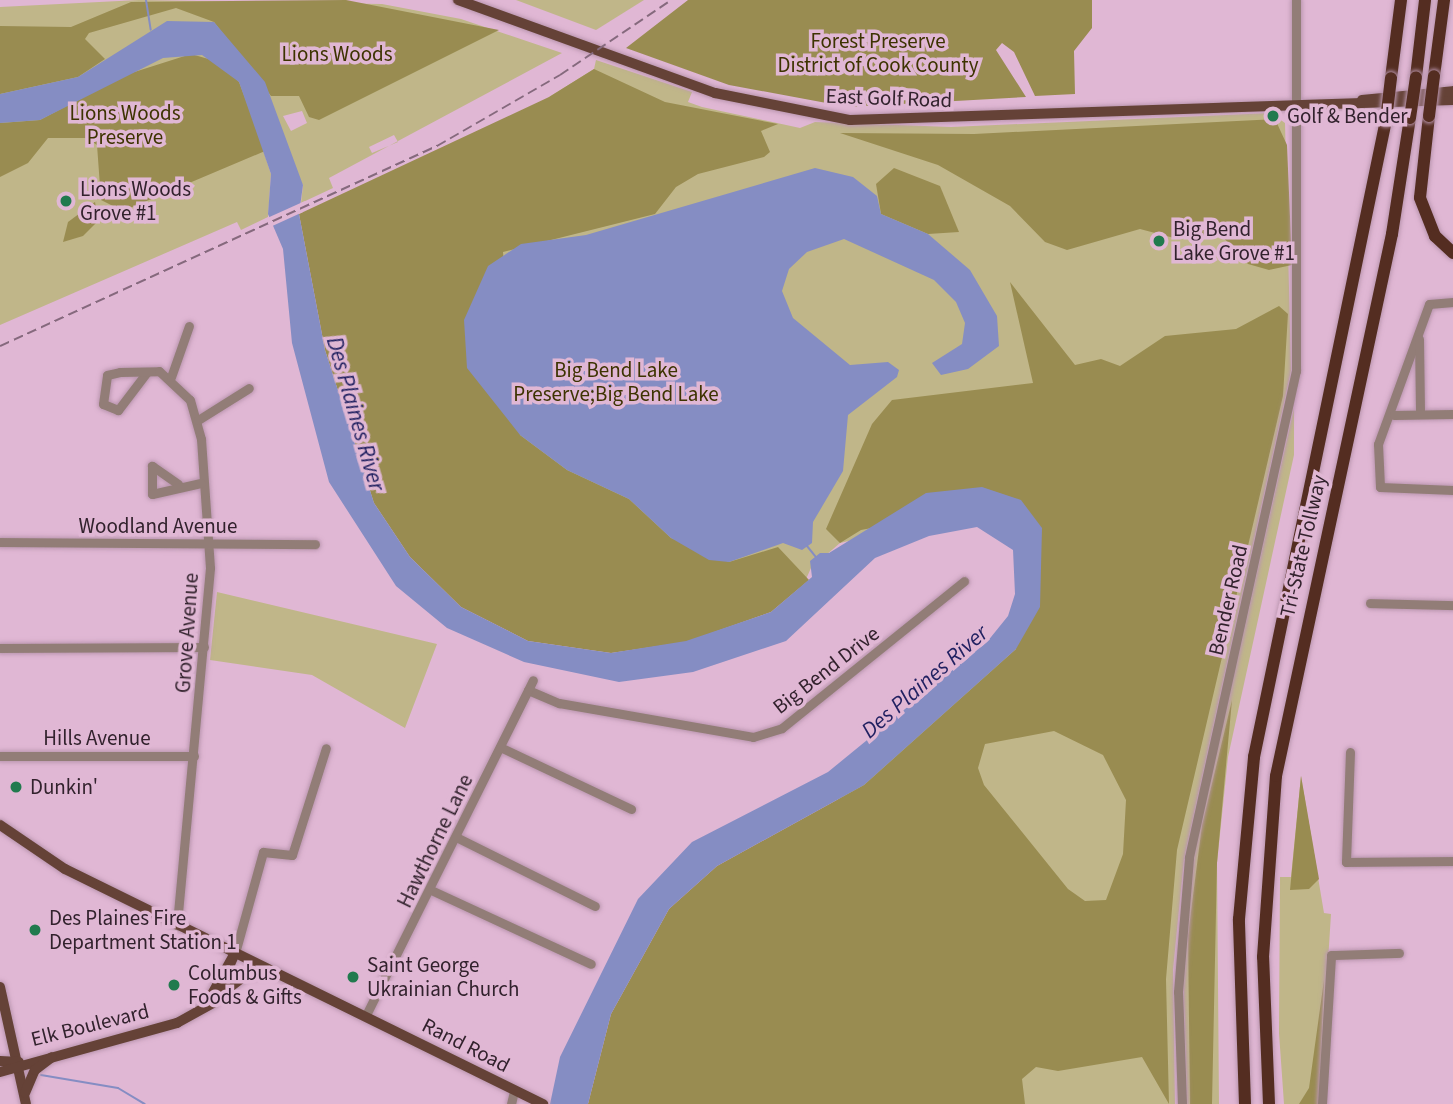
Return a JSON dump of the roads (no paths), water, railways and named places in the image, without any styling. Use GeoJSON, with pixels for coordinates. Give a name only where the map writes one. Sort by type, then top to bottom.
{"type":"FeatureCollection","features":[{"type":"Feature","properties":{"kind":"highway","name":"Tri-State Tollway"},"geometry":{"type":"LineString","coordinates":[[1245,1104],[1240,919],[1254,757],[1386,120],[1401,0]]}},
{"type":"Feature","properties":{"kind":"highway","name":"Tri-State Tollway"},"geometry":{"type":"LineString","coordinates":[[1269,1104],[1263,957],[1276,776],[1392,234],[1425,0]]}},
{"type":"Feature","properties":{"kind":"highway"},"geometry":{"type":"LineString","coordinates":[[1444,0],[1420,198],[1435,236],[1453,253]]}},
{"type":"Feature","properties":{"kind":"main road","name":"East Golf Road"},"geometry":{"type":"LineString","coordinates":[[458,0],[715,93],[850,120],[1362,100]]}},
{"type":"Feature","properties":{"kind":"main road"},"geometry":{"type":"LineString","coordinates":[[1362,100],[1453,91]]}},
{"type":"Feature","properties":{"kind":"main road"},"geometry":{"type":"LineString","coordinates":[[1362,100],[1453,100]]}},
{"type":"Feature","properties":{"kind":"main road","name":"Rand Road"},"geometry":{"type":"LineString","coordinates":[[0,825],[40,855],[543,1104]]}},
{"type":"Feature","properties":{"kind":"main road","name":"Elk Boulevard"},"geometry":{"type":"LineString","coordinates":[[0,1072],[19,1062],[177,1023],[218,996],[235,953]]}},
{"type":"Feature","properties":{"kind":"main road","name":"Elk Boulevard"},"geometry":{"type":"LineString","coordinates":[[206,1004],[235,953]]}},
{"type":"Feature","properties":{"kind":"main road"},"geometry":{"type":"LineString","coordinates":[[218,996],[246,975],[272,971]]}},
{"type":"Feature","properties":{"kind":"main road"},"geometry":{"type":"LineString","coordinates":[[0,987],[19,1062],[25,1100]]}},
{"type":"Feature","properties":{"kind":"main road"},"geometry":{"type":"LineString","coordinates":[[25,1100],[35,1070],[61,1052]]}},
{"type":"Feature","properties":{"kind":"main road","name":"Elk Boulevard"},"geometry":{"type":"LineString","coordinates":[[0,1061],[19,1062]]}},
{"type":"Feature","properties":{"kind":"street","name":"Bender Road"},"geometry":{"type":"LineString","coordinates":[[1182,1102],[1178,992],[1189,857],[1296,371],[1297,0]]}},
{"type":"Feature","properties":{"kind":"street"},"geometry":{"type":"LineString","coordinates":[[1453,302],[1429,304],[1418,329],[1394,415],[1378,444],[1380,487],[1453,491]]}},
{"type":"Feature","properties":{"kind":"street"},"geometry":{"type":"LineString","coordinates":[[146,372],[118,410],[105,409],[107,375],[146,372],[171,377],[189,326]]}},
{"type":"Feature","properties":{"kind":"street"},"geometry":{"type":"LineString","coordinates":[[1418,329],[1420,414]]}},
{"type":"Feature","properties":{"kind":"street","name":"Grove Avenue"},"geometry":{"type":"LineString","coordinates":[[171,377],[198,420],[206,543],[204,647],[177,925]]}},
{"type":"Feature","properties":{"kind":"street"},"geometry":{"type":"LineString","coordinates":[[198,420],[249,387]]}},
{"type":"Feature","properties":{"kind":"street"},"geometry":{"type":"LineString","coordinates":[[1394,415],[1453,414]]}},
{"type":"Feature","properties":{"kind":"street"},"geometry":{"type":"LineString","coordinates":[[178,484],[201,483]]}},
{"type":"Feature","properties":{"kind":"street","name":"Woodland Avenue"},"geometry":{"type":"LineString","coordinates":[[0,542],[315,544]]}},
{"type":"Feature","properties":{"kind":"street","name":"Big Bend Drive"},"geometry":{"type":"LineString","coordinates":[[528,690],[559,703],[753,737],[782,728],[964,581]]}},
{"type":"Feature","properties":{"kind":"street"},"geometry":{"type":"LineString","coordinates":[[1370,603],[1453,605]]}},
{"type":"Feature","properties":{"kind":"street"},"geometry":{"type":"LineString","coordinates":[[0,648],[204,647]]}},
{"type":"Feature","properties":{"kind":"street","name":"Hawthorne Lane"},"geometry":{"type":"LineString","coordinates":[[366,1016],[431,890],[533,680]]}},
{"type":"Feature","properties":{"kind":"street"},"geometry":{"type":"LineString","coordinates":[[500,747],[631,808]]}},
{"type":"Feature","properties":{"kind":"street","name":"Elk Boulevard"},"geometry":{"type":"LineString","coordinates":[[235,953],[263,852],[292,855],[326,748]]}},
{"type":"Feature","properties":{"kind":"street"},"geometry":{"type":"LineString","coordinates":[[1350,752],[1346,862],[1453,861]]}},
{"type":"Feature","properties":{"kind":"street","name":"Hills Avenue"},"geometry":{"type":"LineString","coordinates":[[0,756],[194,756]]}},
{"type":"Feature","properties":{"kind":"street"},"geometry":{"type":"LineString","coordinates":[[456,837],[595,906]]}},
{"type":"Feature","properties":{"kind":"street"},"geometry":{"type":"LineString","coordinates":[[431,890],[591,964]]}},
{"type":"Feature","properties":{"kind":"street"},"geometry":{"type":"LineString","coordinates":[[1322,1104],[1332,955],[1399,953]]}},
{"type":"Feature","properties":{"kind":"street"},"geometry":{"type":"LineString","coordinates":[[511,1104],[514,1091]]}},
{"type":"Feature","properties":{"kind":"water"},"geometry":{"type":"Polygon","coordinates":[[[167,21],[214,22],[265,82],[303,185],[299,214],[325,350],[374,503],[410,557],[461,607],[528,641],[611,653],[686,641],[771,612],[812,577],[810,561],[820,553],[829,553],[926,493],[982,487],[1021,500],[1042,528],[1040,607],[1016,649],[864,785],[717,866],[669,909],[611,1014],[588,1104],[550,1104],[560,1057],[638,899],[692,842],[828,772],[987,642],[1008,616],[1015,594],[1013,550],[977,527],[929,536],[875,558],[786,641],[693,672],[619,682],[524,662],[447,628],[396,586],[329,482],[292,343],[283,249],[268,214],[271,174],[239,82],[202,55],[163,58],[40,120],[0,123],[0,94],[78,77],[167,21]]]}},
{"type":"Feature","properties":{"kind":"water"},"geometry":{"type":"Polygon","coordinates":[[[815,168],[853,177],[877,196],[881,214],[928,234],[970,270],[997,316],[999,346],[968,369],[941,375],[932,363],[962,344],[965,323],[956,302],[934,280],[844,239],[807,252],[789,269],[782,291],[793,318],[850,365],[888,362],[899,370],[897,377],[848,415],[843,471],[813,522],[812,543],[802,550],[783,543],[729,562],[709,560],[671,538],[629,499],[567,470],[520,435],[467,368],[464,320],[488,266],[521,244],[586,235],[815,168]]]}},
{"type":"Feature","properties":{"kind":"waterway"},"geometry":{"type":"LineString","coordinates":[[146,0],[151,30]]}},
{"type":"Feature","properties":{"kind":"waterway"},"geometry":{"type":"LineString","coordinates":[[807,546],[815,556]]}},
{"type":"Feature","properties":{"kind":"waterway"},"geometry":{"type":"LineString","coordinates":[[41,1075],[118,1088],[145,1104]]}},
{"type":"Feature","properties":{"kind":"railway"},"geometry":{"type":"LineString","coordinates":[[0,346],[437,146],[560,75],[671,0]]}},
{"type":"Feature","properties":{"kind":"place","name":"Golf & Bender"},"geometry":{"type":"Point","coordinates":[1273,116]}},
{"type":"Feature","properties":{"kind":"place","name":"Lions Woods Grove #1"},"geometry":{"type":"Point","coordinates":[66,201]}},
{"type":"Feature","properties":{"kind":"place","name":"Big Bend Lake Grove #1"},"geometry":{"type":"Point","coordinates":[1159,241]}},
{"type":"Feature","properties":{"kind":"place","name":"Dunkin'"},"geometry":{"type":"Point","coordinates":[16,787]}},
{"type":"Feature","properties":{"kind":"place","name":"Des Plaines Fire Department Station 1"},"geometry":{"type":"Point","coordinates":[35,930]}},
{"type":"Feature","properties":{"kind":"place","name":"Saint George Ukrainian Church"},"geometry":{"type":"Point","coordinates":[353,977]}},
{"type":"Feature","properties":{"kind":"place","name":"Columbus Foods & Gifts"},"geometry":{"type":"Point","coordinates":[174,985]}},
{"type":"Feature","properties":{"kind":"park label","name":"Forest Preserve District of Cook County"},"geometry":{"type":"Point","coordinates":[878,53]}},
{"type":"Feature","properties":{"kind":"park label","name":"Lions Woods"},"geometry":{"type":"Point","coordinates":[337,54]}},
{"type":"Feature","properties":{"kind":"park label","name":"Lions Woods Preserve"},"geometry":{"type":"Point","coordinates":[125,125]}},
{"type":"Feature","properties":{"kind":"park label","name":"Big Bend Lake Preserve;Big Bend Lake"},"geometry":{"type":"Point","coordinates":[616,382]}},
{"type":"Feature","properties":{"kind":"water label","name":"Des Plaines River"},"geometry":{"type":"Point","coordinates":[355,414]}},
{"type":"Feature","properties":{"kind":"water label","name":"Des Plaines River"},"geometry":{"type":"Point","coordinates":[925,682]}}]}
